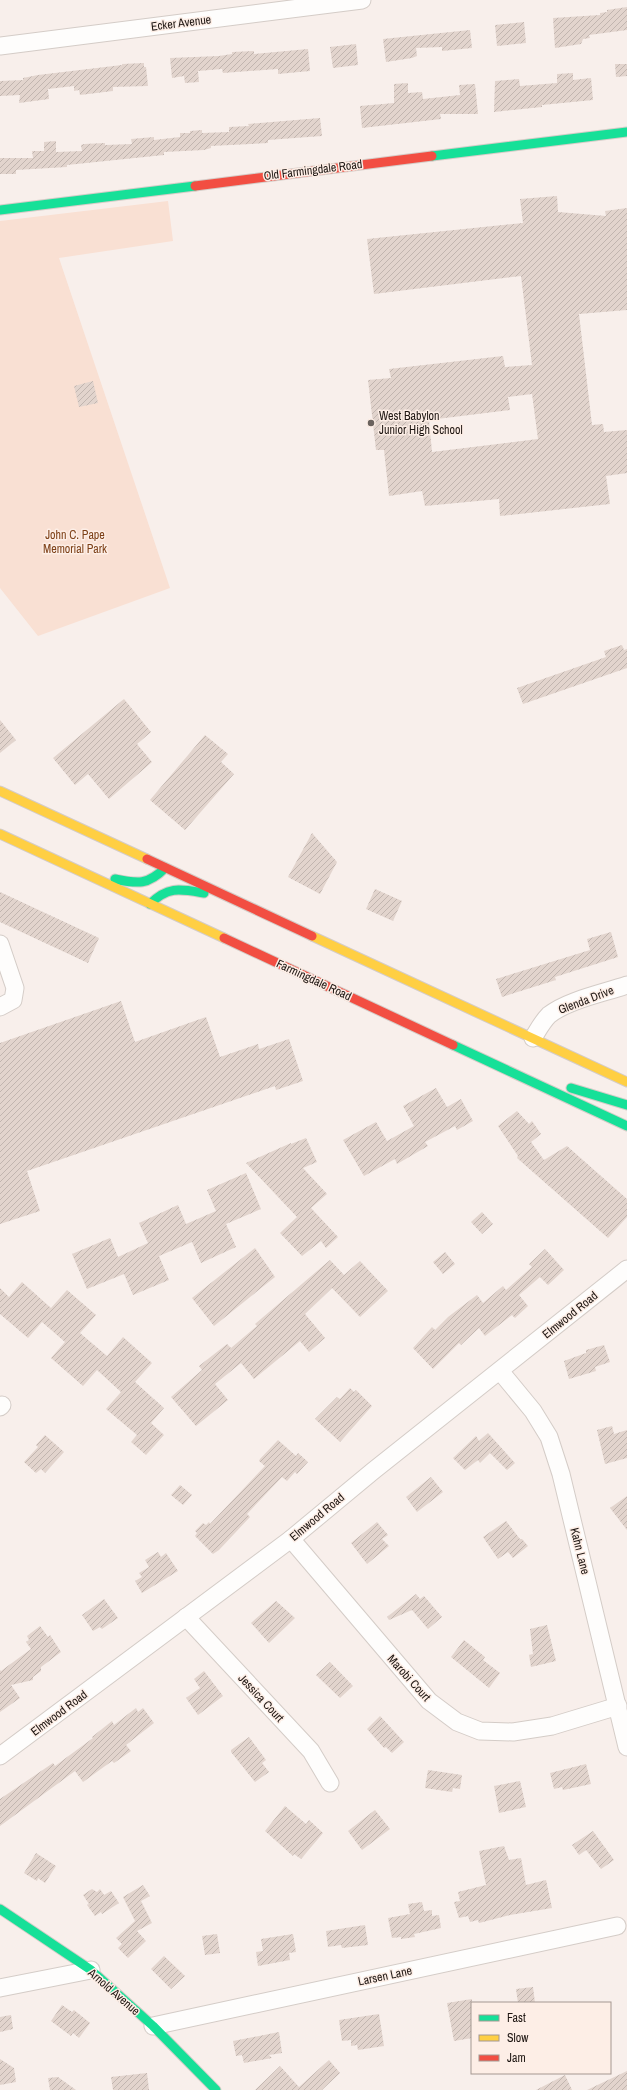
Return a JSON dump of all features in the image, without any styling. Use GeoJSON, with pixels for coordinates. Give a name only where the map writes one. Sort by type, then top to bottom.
{"type":"FeatureCollection","features":[{"type":"Feature","properties":{"kind":"main road","name":"Old Farmingdale Road"},"geometry":{"type":"LineString","coordinates":[[0,210],[627,132]]}},
{"type":"Feature","properties":{"kind":"main road"},"geometry":{"type":"LineString","coordinates":[[0,791],[627,1082]]}},
{"type":"Feature","properties":{"kind":"main road","name":"Farmingdale Road"},"geometry":{"type":"LineString","coordinates":[[0,834],[627,1126]]}},
{"type":"Feature","properties":{"kind":"main road"},"geometry":{"type":"LineString","coordinates":[[80,872],[135,884],[143,883],[154,878],[165,868]]}},
{"type":"Feature","properties":{"kind":"main road"},"geometry":{"type":"LineString","coordinates":[[150,904],[159,894],[171,889],[183,889],[234,900]]}},
{"type":"Feature","properties":{"kind":"main road"},"geometry":{"type":"LineString","coordinates":[[523,1077],[590,1093],[627,1105]]}},
{"type":"Feature","properties":{"kind":"main road","name":"Arnold Avenue"},"geometry":{"type":"LineString","coordinates":[[0,1909],[91,1970],[153,2026],[216,2090]]}},
{"type":"Feature","properties":{"kind":"street","name":"Ecker Avenue"},"geometry":{"type":"LineString","coordinates":[[0,46],[362,0]]}},
{"type":"Feature","properties":{"kind":"street"},"geometry":{"type":"LineString","coordinates":[[0,944],[15,988],[13,1000],[0,1007]]}},
{"type":"Feature","properties":{"kind":"street","name":"Glenda Drive"},"geometry":{"type":"LineString","coordinates":[[534,1038],[540,1027],[554,1012],[571,1004],[627,985]]}},
{"type":"Feature","properties":{"kind":"street","name":"Elmwood Road"},"geometry":{"type":"LineString","coordinates":[[0,1756],[291,1540],[373,1471],[627,1269]]}},
{"type":"Feature","properties":{"kind":"street","name":"Kahn Lane"},"geometry":{"type":"LineString","coordinates":[[500,1371],[533,1411],[549,1437],[562,1474],[627,1747]]}},
{"type":"Feature","properties":{"kind":"street","name":"Marobi Court"},"geometry":{"type":"LineString","coordinates":[[291,1540],[429,1701],[457,1722],[480,1731],[513,1732],[552,1726],[618,1706]]}},
{"type":"Feature","properties":{"kind":"street","name":"Jessica Court"},"geometry":{"type":"LineString","coordinates":[[186,1617],[311,1751],[330,1783]]}},
{"type":"Feature","properties":{"kind":"street","name":"Larsen Lane"},"geometry":{"type":"LineString","coordinates":[[153,2026],[617,1926]]}},
{"type":"Feature","properties":{"kind":"street"},"geometry":{"type":"LineString","coordinates":[[0,1988],[91,1970]]}},
{"type":"Feature","properties":{"kind":"green space","name":"John C. Pape Memorial Park"},"geometry":{"type":"Polygon","coordinates":[[[168,201],[173,241],[59,258],[170,588],[38,636],[0,588],[0,221],[168,201]]]}},
{"type":"Feature","properties":{"kind":"building"},"geometry":{"type":"Polygon","coordinates":[[[627,7],[627,30],[589,35],[590,38],[583,39],[581,44],[555,48],[553,18],[600,15],[600,13],[607,12],[607,10],[627,7]]]}},
{"type":"Feature","properties":{"kind":"building"},"geometry":{"type":"Polygon","coordinates":[[[524,22],[526,43],[497,46],[495,25],[524,22]]]}},
{"type":"Feature","properties":{"kind":"building"},"geometry":{"type":"Polygon","coordinates":[[[470,30],[472,48],[442,51],[442,47],[416,48],[417,56],[386,62],[383,39],[470,30]]]}},
{"type":"Feature","properties":{"kind":"building"},"geometry":{"type":"Polygon","coordinates":[[[356,44],[358,65],[333,68],[330,47],[356,44]]]}},
{"type":"Feature","properties":{"kind":"building"},"geometry":{"type":"Polygon","coordinates":[[[308,49],[310,71],[278,74],[278,69],[223,73],[222,69],[198,71],[199,82],[185,83],[184,76],[172,78],[170,58],[219,56],[232,54],[232,52],[254,51],[254,54],[308,49]]]}},
{"type":"Feature","properties":{"kind":"building"},"geometry":{"type":"Polygon","coordinates":[[[144,63],[144,67],[146,67],[148,86],[113,87],[113,91],[80,95],[79,90],[74,91],[74,86],[48,89],[49,99],[19,103],[20,95],[0,96],[0,81],[23,80],[23,78],[38,75],[122,64],[144,63]]]}},
{"type":"Feature","properties":{"kind":"building"},"geometry":{"type":"Polygon","coordinates":[[[615,64],[627,64],[627,76],[616,77],[615,64]]]}},
{"type":"Feature","properties":{"kind":"building"},"geometry":{"type":"Polygon","coordinates":[[[573,73],[573,80],[591,78],[593,100],[494,112],[495,81],[519,79],[520,86],[557,83],[557,74],[573,73]]]}},
{"type":"Feature","properties":{"kind":"building"},"geometry":{"type":"Polygon","coordinates":[[[408,83],[408,93],[422,92],[423,99],[460,95],[459,85],[475,84],[478,114],[440,114],[441,119],[362,128],[360,106],[394,103],[394,84],[408,83]]]}},
{"type":"Feature","properties":{"kind":"building"},"geometry":{"type":"Polygon","coordinates":[[[320,118],[322,136],[268,140],[268,143],[211,146],[211,148],[204,150],[164,152],[164,155],[67,165],[67,167],[16,170],[16,174],[0,174],[0,158],[33,158],[32,151],[44,151],[44,142],[56,141],[56,152],[82,151],[81,145],[84,144],[132,144],[131,139],[154,137],[154,140],[180,137],[180,133],[190,133],[190,131],[202,130],[202,133],[229,132],[229,127],[249,126],[248,124],[320,118]]]}},
{"type":"Feature","properties":{"kind":"building"},"geometry":{"type":"Polygon","coordinates":[[[557,196],[558,212],[606,216],[605,211],[627,208],[627,310],[579,314],[592,425],[603,424],[604,432],[627,430],[627,473],[606,476],[610,504],[500,516],[499,499],[425,506],[422,491],[389,496],[384,450],[376,450],[368,380],[391,378],[389,369],[503,356],[505,367],[532,365],[521,276],[374,294],[367,239],[523,223],[520,199],[557,196]],[[532,394],[508,397],[510,410],[429,420],[432,452],[538,439],[532,394]]]}},
{"type":"Feature","properties":{"kind":"building"},"geometry":{"type":"Polygon","coordinates":[[[93,381],[98,403],[79,407],[74,386],[93,381]]]}},
{"type":"Feature","properties":{"kind":"building"},"geometry":{"type":"Polygon","coordinates":[[[622,645],[624,650],[627,649],[627,668],[523,704],[517,688],[606,657],[604,651],[622,645]]]}},
{"type":"Feature","properties":{"kind":"building"},"geometry":{"type":"Polygon","coordinates":[[[124,699],[151,732],[137,744],[152,762],[109,799],[88,774],[75,785],[53,758],[124,699]]]}},
{"type":"Feature","properties":{"kind":"building"},"geometry":{"type":"Polygon","coordinates":[[[0,720],[16,740],[0,753],[0,720]]]}},
{"type":"Feature","properties":{"kind":"building"},"geometry":{"type":"Polygon","coordinates":[[[205,735],[228,754],[221,762],[234,774],[185,830],[150,800],[205,735]]]}},
{"type":"Feature","properties":{"kind":"building"},"geometry":{"type":"Polygon","coordinates":[[[312,833],[337,862],[320,894],[288,877],[312,833]]]}},
{"type":"Feature","properties":{"kind":"building"},"geometry":{"type":"Polygon","coordinates":[[[375,889],[402,901],[393,921],[366,909],[375,889]]]}},
{"type":"Feature","properties":{"kind":"building"},"geometry":{"type":"Polygon","coordinates":[[[0,892],[99,938],[88,963],[0,922],[0,892]]]}},
{"type":"Feature","properties":{"kind":"building"},"geometry":{"type":"Polygon","coordinates":[[[611,932],[618,957],[555,977],[556,980],[502,997],[496,979],[590,950],[587,939],[611,932]]]}},
{"type":"Feature","properties":{"kind":"building"},"geometry":{"type":"Polygon","coordinates":[[[121,1001],[135,1042],[206,1017],[220,1057],[258,1044],[259,1049],[289,1039],[303,1081],[276,1090],[275,1086],[27,1171],[40,1211],[0,1224],[0,1043],[121,1001]]]}},
{"type":"Feature","properties":{"kind":"building"},"geometry":{"type":"Polygon","coordinates":[[[436,1088],[447,1107],[461,1099],[473,1121],[457,1130],[455,1126],[425,1142],[428,1146],[397,1164],[395,1159],[364,1176],[343,1140],[376,1122],[387,1141],[414,1126],[403,1106],[436,1088]]]}},
{"type":"Feature","properties":{"kind":"building"},"geometry":{"type":"Polygon","coordinates":[[[517,1111],[529,1124],[532,1121],[541,1134],[531,1142],[544,1160],[567,1146],[627,1199],[627,1217],[608,1238],[517,1158],[518,1156],[498,1126],[517,1111]]]}},
{"type":"Feature","properties":{"kind":"building"},"geometry":{"type":"Polygon","coordinates":[[[306,1138],[317,1162],[303,1168],[327,1194],[311,1208],[338,1237],[326,1248],[321,1241],[302,1256],[280,1233],[297,1217],[246,1163],[306,1138]]]}},
{"type":"Feature","properties":{"kind":"building"},"geometry":{"type":"Polygon","coordinates":[[[246,1173],[261,1209],[226,1224],[236,1247],[201,1263],[192,1242],[159,1256],[169,1280],[133,1295],[124,1274],[87,1289],[72,1254],[110,1238],[118,1257],[148,1243],[139,1223],[178,1205],[186,1224],[216,1211],[207,1190],[246,1173]]]}},
{"type":"Feature","properties":{"kind":"building"},"geometry":{"type":"Polygon","coordinates":[[[482,1212],[493,1224],[482,1234],[471,1222],[482,1212]]]}},
{"type":"Feature","properties":{"kind":"building"},"geometry":{"type":"Polygon","coordinates":[[[255,1248],[275,1277],[214,1326],[192,1298],[255,1248]]]}},
{"type":"Feature","properties":{"kind":"building"},"geometry":{"type":"Polygon","coordinates":[[[545,1249],[564,1270],[548,1285],[540,1277],[519,1295],[528,1306],[515,1318],[512,1315],[485,1336],[479,1328],[461,1345],[459,1343],[433,1369],[413,1348],[432,1327],[435,1330],[448,1317],[477,1295],[483,1303],[503,1286],[506,1290],[532,1267],[529,1264],[545,1249]]]}},
{"type":"Feature","properties":{"kind":"building"},"geometry":{"type":"Polygon","coordinates":[[[445,1252],[455,1264],[443,1274],[433,1262],[445,1252]]]}},
{"type":"Feature","properties":{"kind":"building"},"geometry":{"type":"Polygon","coordinates":[[[330,1260],[344,1275],[360,1261],[388,1291],[360,1317],[332,1288],[305,1314],[325,1338],[309,1352],[300,1341],[254,1379],[241,1363],[215,1384],[228,1400],[196,1426],[171,1397],[202,1370],[199,1366],[227,1344],[231,1348],[257,1326],[255,1324],[330,1260]]]}},
{"type":"Feature","properties":{"kind":"building"},"geometry":{"type":"Polygon","coordinates":[[[22,1282],[51,1308],[67,1290],[96,1315],[80,1333],[107,1356],[123,1337],[152,1363],[135,1382],[164,1408],[151,1423],[164,1435],[146,1455],[131,1442],[137,1435],[106,1409],[121,1392],[97,1370],[83,1386],[51,1358],[65,1342],[42,1322],[28,1338],[0,1314],[0,1288],[9,1297],[22,1282]]]}},
{"type":"Feature","properties":{"kind":"building"},"geometry":{"type":"Polygon","coordinates":[[[604,1345],[610,1362],[595,1367],[596,1371],[569,1379],[564,1361],[586,1353],[586,1350],[604,1345]]]}},
{"type":"Feature","properties":{"kind":"building"},"geometry":{"type":"Polygon","coordinates":[[[350,1388],[354,1392],[356,1390],[372,1406],[340,1442],[315,1419],[337,1397],[340,1399],[350,1388]]]}},
{"type":"Feature","properties":{"kind":"building"},"geometry":{"type":"Polygon","coordinates":[[[612,1426],[614,1434],[627,1430],[627,1458],[605,1464],[597,1430],[612,1426]]]}},
{"type":"Feature","properties":{"kind":"building"},"geometry":{"type":"Polygon","coordinates":[[[488,1433],[515,1463],[507,1470],[490,1453],[480,1463],[478,1460],[465,1470],[453,1458],[476,1436],[479,1441],[488,1433]]]}},
{"type":"Feature","properties":{"kind":"building"},"geometry":{"type":"Polygon","coordinates":[[[45,1435],[64,1452],[45,1473],[41,1469],[36,1473],[24,1462],[38,1447],[36,1445],[45,1435]]]}},
{"type":"Feature","properties":{"kind":"building"},"geometry":{"type":"Polygon","coordinates":[[[278,1440],[296,1456],[298,1453],[308,1462],[297,1474],[295,1472],[287,1481],[282,1477],[247,1514],[250,1517],[219,1550],[213,1554],[195,1536],[197,1533],[195,1531],[203,1523],[206,1525],[209,1522],[210,1524],[265,1466],[259,1461],[260,1459],[278,1440]]]}},
{"type":"Feature","properties":{"kind":"building"},"geometry":{"type":"Polygon","coordinates":[[[431,1477],[443,1492],[417,1512],[406,1497],[431,1477]]]}},
{"type":"Feature","properties":{"kind":"building"},"geometry":{"type":"Polygon","coordinates":[[[180,1485],[192,1495],[183,1505],[171,1495],[180,1485]]]}},
{"type":"Feature","properties":{"kind":"building"},"geometry":{"type":"Polygon","coordinates":[[[627,1496],[627,1530],[610,1508],[627,1496]]]}},
{"type":"Feature","properties":{"kind":"building"},"geometry":{"type":"Polygon","coordinates":[[[506,1521],[520,1539],[522,1539],[528,1546],[513,1558],[508,1552],[498,1559],[483,1537],[506,1521]]]}},
{"type":"Feature","properties":{"kind":"building"},"geometry":{"type":"Polygon","coordinates":[[[377,1522],[388,1535],[382,1539],[389,1546],[367,1564],[351,1543],[377,1522]]]}},
{"type":"Feature","properties":{"kind":"building"},"geometry":{"type":"Polygon","coordinates":[[[158,1552],[161,1557],[166,1553],[178,1571],[142,1593],[135,1581],[142,1577],[139,1573],[149,1567],[145,1560],[158,1552]]]}},
{"type":"Feature","properties":{"kind":"building"},"geometry":{"type":"Polygon","coordinates":[[[416,1594],[420,1599],[424,1596],[442,1617],[428,1629],[412,1610],[389,1620],[387,1617],[416,1594]]]}},
{"type":"Feature","properties":{"kind":"building"},"geometry":{"type":"Polygon","coordinates":[[[104,1599],[118,1618],[102,1629],[100,1627],[93,1631],[82,1615],[104,1599]]]}},
{"type":"Feature","properties":{"kind":"building"},"geometry":{"type":"Polygon","coordinates":[[[276,1601],[295,1618],[269,1643],[251,1623],[276,1601]]]}},
{"type":"Feature","properties":{"kind":"building"},"geometry":{"type":"Polygon","coordinates":[[[547,1625],[556,1661],[531,1667],[529,1655],[533,1654],[530,1629],[547,1625]]]}},
{"type":"Feature","properties":{"kind":"building"},"geometry":{"type":"Polygon","coordinates":[[[40,1626],[48,1637],[50,1635],[61,1652],[41,1667],[41,1671],[33,1677],[33,1680],[11,1685],[20,1698],[0,1712],[0,1670],[1,1671],[31,1649],[26,1642],[29,1640],[27,1636],[40,1626]]]}},
{"type":"Feature","properties":{"kind":"building"},"geometry":{"type":"Polygon","coordinates":[[[464,1640],[485,1657],[483,1660],[500,1673],[489,1688],[451,1657],[464,1640]]]}},
{"type":"Feature","properties":{"kind":"building"},"geometry":{"type":"Polygon","coordinates":[[[330,1662],[353,1686],[340,1698],[316,1675],[330,1662]]]}},
{"type":"Feature","properties":{"kind":"building"},"geometry":{"type":"Polygon","coordinates":[[[204,1671],[223,1696],[198,1715],[186,1698],[200,1688],[194,1679],[204,1671]]]}},
{"type":"Feature","properties":{"kind":"building"},"geometry":{"type":"Polygon","coordinates":[[[136,1708],[138,1712],[143,1708],[154,1723],[126,1745],[131,1751],[114,1763],[112,1761],[83,1782],[75,1771],[0,1826],[0,1799],[53,1763],[55,1766],[93,1738],[92,1737],[112,1721],[114,1725],[136,1708]]]}},
{"type":"Feature","properties":{"kind":"building"},"geometry":{"type":"Polygon","coordinates":[[[380,1716],[404,1742],[392,1753],[386,1747],[384,1748],[367,1729],[380,1716]]]}},
{"type":"Feature","properties":{"kind":"building"},"geometry":{"type":"Polygon","coordinates":[[[249,1737],[266,1760],[262,1763],[269,1772],[255,1782],[231,1752],[231,1750],[249,1737]]]}},
{"type":"Feature","properties":{"kind":"building"},"geometry":{"type":"Polygon","coordinates":[[[586,1764],[591,1784],[563,1790],[562,1787],[554,1789],[550,1773],[586,1764]]]}},
{"type":"Feature","properties":{"kind":"building"},"geometry":{"type":"Polygon","coordinates":[[[428,1770],[462,1775],[460,1789],[453,1788],[452,1792],[425,1788],[428,1770]]]}},
{"type":"Feature","properties":{"kind":"building"},"geometry":{"type":"Polygon","coordinates":[[[520,1781],[526,1807],[499,1813],[494,1786],[520,1781]]]}},
{"type":"Feature","properties":{"kind":"building"},"geometry":{"type":"Polygon","coordinates":[[[285,1806],[306,1824],[309,1820],[323,1833],[301,1859],[294,1854],[293,1856],[265,1831],[285,1806]]]}},
{"type":"Feature","properties":{"kind":"building"},"geometry":{"type":"Polygon","coordinates":[[[375,1810],[390,1829],[362,1850],[348,1831],[375,1810]]]}},
{"type":"Feature","properties":{"kind":"building"},"geometry":{"type":"Polygon","coordinates":[[[593,1831],[614,1860],[601,1869],[586,1850],[579,1855],[572,1845],[593,1831]]]}},
{"type":"Feature","properties":{"kind":"building"},"geometry":{"type":"Polygon","coordinates":[[[504,1846],[509,1860],[521,1858],[526,1885],[546,1880],[552,1908],[510,1915],[479,1923],[478,1920],[470,1922],[468,1916],[459,1918],[454,1902],[460,1901],[458,1892],[486,1885],[479,1851],[504,1846]]]}},
{"type":"Feature","properties":{"kind":"building"},"geometry":{"type":"Polygon","coordinates":[[[36,1853],[56,1866],[45,1883],[38,1878],[37,1881],[24,1873],[36,1853]]]}},
{"type":"Feature","properties":{"kind":"building"},"geometry":{"type":"Polygon","coordinates":[[[143,1885],[150,1896],[141,1901],[152,1923],[137,1931],[146,1941],[128,1958],[118,1948],[122,1944],[116,1938],[135,1921],[123,1897],[143,1885]]]}},
{"type":"Feature","properties":{"kind":"building"},"geometry":{"type":"Polygon","coordinates":[[[92,1889],[97,1892],[100,1889],[104,1895],[111,1891],[119,1903],[102,1914],[101,1912],[95,1916],[87,1905],[89,1904],[83,1895],[92,1889]]]}},
{"type":"Feature","properties":{"kind":"building"},"geometry":{"type":"Polygon","coordinates":[[[422,1902],[424,1911],[432,1910],[432,1916],[439,1915],[441,1928],[414,1934],[415,1937],[401,1939],[401,1937],[392,1938],[388,1918],[410,1914],[408,1904],[422,1902]]]}},
{"type":"Feature","properties":{"kind":"building"},"geometry":{"type":"Polygon","coordinates":[[[365,1925],[368,1945],[342,1948],[341,1945],[328,1947],[326,1931],[365,1925]]]}},
{"type":"Feature","properties":{"kind":"building"},"geometry":{"type":"Polygon","coordinates":[[[217,1934],[220,1953],[205,1955],[202,1936],[217,1934]]]}},
{"type":"Feature","properties":{"kind":"building"},"geometry":{"type":"Polygon","coordinates":[[[293,1934],[296,1952],[289,1953],[290,1960],[258,1966],[256,1952],[263,1951],[261,1939],[293,1934]]]}},
{"type":"Feature","properties":{"kind":"building"},"geometry":{"type":"Polygon","coordinates":[[[164,1956],[185,1976],[171,1989],[151,1969],[164,1956]]]}},
{"type":"Feature","properties":{"kind":"building"},"geometry":{"type":"Polygon","coordinates":[[[533,1987],[535,2002],[518,2002],[516,1989],[533,1987]]]}},
{"type":"Feature","properties":{"kind":"building"},"geometry":{"type":"Polygon","coordinates":[[[472,1999],[471,2038],[454,2041],[447,2003],[472,1999]]]}},
{"type":"Feature","properties":{"kind":"building"},"geometry":{"type":"Polygon","coordinates":[[[62,2005],[72,2012],[74,2010],[90,2023],[79,2038],[73,2033],[71,2036],[51,2021],[62,2005]]]}},
{"type":"Feature","properties":{"kind":"building"},"geometry":{"type":"Polygon","coordinates":[[[379,2014],[384,2046],[358,2050],[357,2045],[351,2046],[351,2040],[342,2041],[339,2020],[379,2014]]]}},
{"type":"Feature","properties":{"kind":"building"},"geometry":{"type":"Polygon","coordinates":[[[11,2015],[13,2029],[0,2032],[0,2017],[11,2015]]]}},
{"type":"Feature","properties":{"kind":"building"},"geometry":{"type":"Polygon","coordinates":[[[279,2032],[282,2053],[269,2055],[272,2058],[244,2063],[242,2055],[236,2056],[233,2041],[279,2032]]]}},
{"type":"Feature","properties":{"kind":"building"},"geometry":{"type":"Polygon","coordinates":[[[0,2059],[14,2068],[16,2082],[0,2085],[0,2059]]]}},
{"type":"Feature","properties":{"kind":"building"},"geometry":{"type":"Polygon","coordinates":[[[329,2060],[340,2073],[322,2090],[255,2090],[280,2066],[299,2087],[329,2060]]]}},
{"type":"Feature","properties":{"kind":"building"},"geometry":{"type":"Polygon","coordinates":[[[627,2071],[627,2090],[587,2090],[627,2071]]]}},
{"type":"Feature","properties":{"kind":"building"},"geometry":{"type":"Polygon","coordinates":[[[147,2073],[149,2090],[113,2090],[111,2077],[147,2073]]]}},
{"type":"Feature","properties":{"kind":"building"},"geometry":{"type":"Polygon","coordinates":[[[565,2075],[572,2090],[536,2090],[565,2075]]]}},
{"type":"Feature","properties":{"kind":"building"},"geometry":{"type":"Polygon","coordinates":[[[58,2077],[76,2090],[50,2090],[48,2078],[58,2077]]]}},
{"type":"Feature","properties":{"kind":"traffic: fast"},"geometry":{"type":"LineString","coordinates":[[432,156],[627,132]]}},
{"type":"Feature","properties":{"kind":"traffic: fast"},"geometry":{"type":"LineString","coordinates":[[0,210],[195,186]]}},
{"type":"Feature","properties":{"kind":"traffic: fast"},"geometry":{"type":"LineString","coordinates":[[115,879],[130,882],[142,882],[153,878],[165,868]]}},
{"type":"Feature","properties":{"kind":"traffic: fast"},"geometry":{"type":"LineString","coordinates":[[150,904],[163,894],[175,890],[188,890],[204,893]]}},
{"type":"Feature","properties":{"kind":"traffic: fast"},"geometry":{"type":"LineString","coordinates":[[453,1045],[627,1126]]}},
{"type":"Feature","properties":{"kind":"traffic: fast"},"geometry":{"type":"LineString","coordinates":[[571,1088],[627,1105]]}},
{"type":"Feature","properties":{"kind":"traffic: fast"},"geometry":{"type":"LineString","coordinates":[[0,1909],[91,1970],[153,2026],[216,2090]]}},
{"type":"Feature","properties":{"kind":"traffic: slow"},"geometry":{"type":"LineString","coordinates":[[0,791],[147,859]]}},
{"type":"Feature","properties":{"kind":"traffic: slow"},"geometry":{"type":"LineString","coordinates":[[0,834],[224,938]]}},
{"type":"Feature","properties":{"kind":"traffic: slow"},"geometry":{"type":"LineString","coordinates":[[312,936],[627,1082]]}},
{"type":"Feature","properties":{"kind":"traffic: jam"},"geometry":{"type":"LineString","coordinates":[[195,186],[432,156]]}},
{"type":"Feature","properties":{"kind":"traffic: jam"},"geometry":{"type":"LineString","coordinates":[[147,859],[312,936]]}},
{"type":"Feature","properties":{"kind":"traffic: jam"},"geometry":{"type":"LineString","coordinates":[[224,938],[453,1045]]}},
{"type":"Feature","properties":{"kind":"place","name":"West Babylon Junior High School"},"geometry":{"type":"Point","coordinates":[371,423]}}]}
